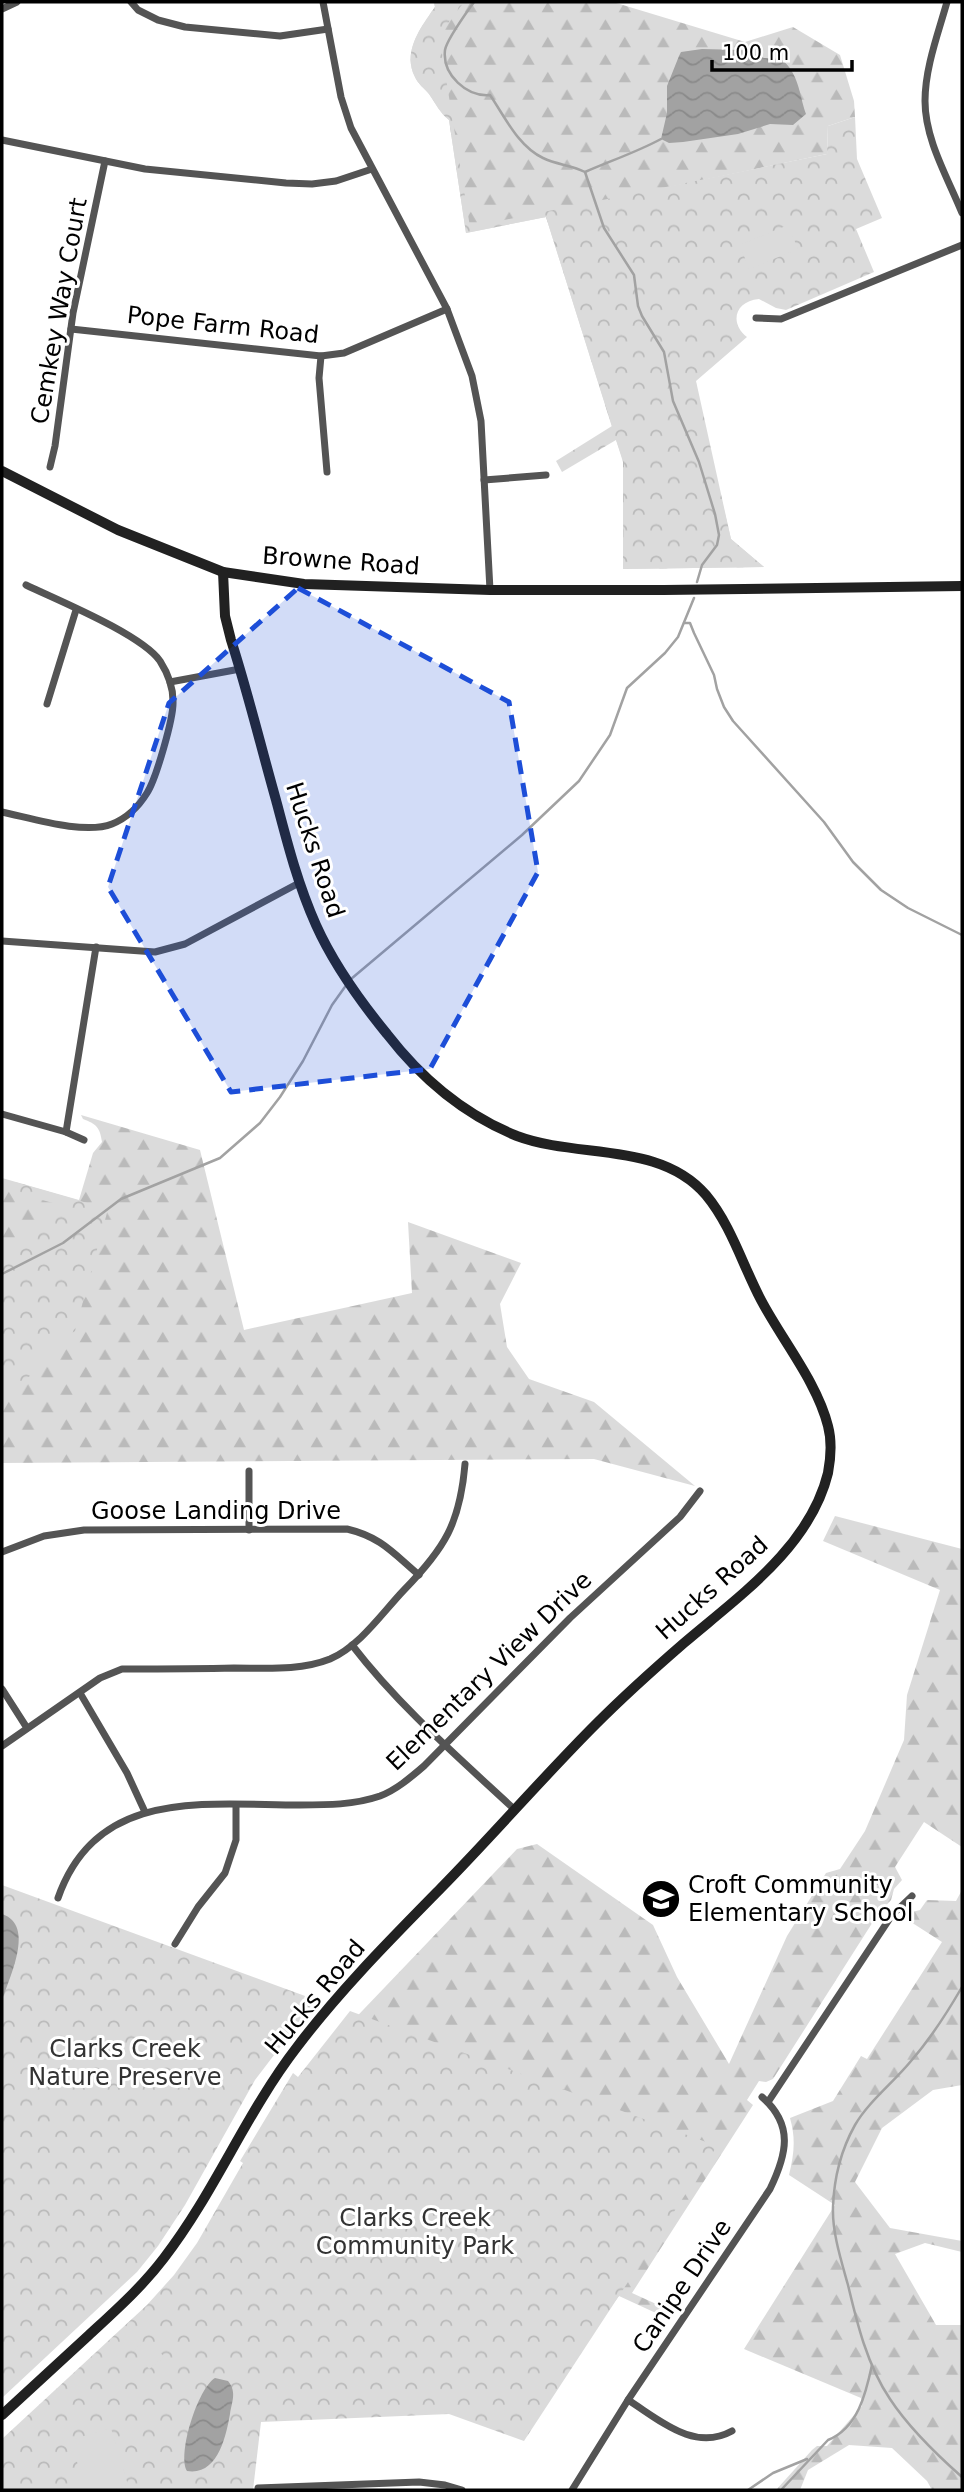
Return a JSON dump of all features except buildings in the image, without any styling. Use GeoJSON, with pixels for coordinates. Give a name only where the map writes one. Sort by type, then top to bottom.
{"type":"FeatureCollection","features":[{"type":"Feature","properties":{"kind":"main road","name":"Browne Road"},"geometry":{"type":"LineString","coordinates":[[2,471],[118,530],[223,572],[304,584],[490,590],[962,586]]}},
{"type":"Feature","properties":{"kind":"main road","name":"Hucks Road"},"geometry":{"type":"LineString","coordinates":[[2,2415],[146,2281],[193,2216],[243,2128],[296,2048],[345,1990],[628,1692],[749,1588],[779,1558],[809,1517],[825,1483],[831,1450],[830,1434],[817,1398],[763,1304],[721,1217],[699,1188],[678,1171],[661,1164],[638,1158],[541,1144],[484,1120],[439,1089],[415,1066],[353,990],[317,928],[299,883],[225,616],[223,572]]}},
{"type":"Feature","properties":{"kind":"street"},"geometry":{"type":"LineString","coordinates":[[2,9],[17,2]]}},
{"type":"Feature","properties":{"kind":"street"},"geometry":{"type":"LineString","coordinates":[[131,2],[138,10],[158,20],[185,27],[280,36],[328,29]]}},
{"type":"Feature","properties":{"kind":"street"},"geometry":{"type":"LineString","coordinates":[[323,2],[341,97],[351,128],[447,309],[472,376],[481,421],[490,590]]}},
{"type":"Feature","properties":{"kind":"street"},"geometry":{"type":"LineString","coordinates":[[947,2],[928,74],[925,101],[933,142],[962,213]]}},
{"type":"Feature","properties":{"kind":"street"},"geometry":{"type":"LineString","coordinates":[[2,140],[145,169],[286,183],[336,181],[372,169]]}},
{"type":"Feature","properties":{"kind":"street","name":"Cemkey Way Court"},"geometry":{"type":"LineString","coordinates":[[50,467],[71,329],[104,161]]}},
{"type":"Feature","properties":{"kind":"street"},"geometry":{"type":"LineString","coordinates":[[756,318],[781,319],[962,245]]}},
{"type":"Feature","properties":{"kind":"street","name":"Pope Farm Road"},"geometry":{"type":"LineString","coordinates":[[71,329],[321,356],[344,353],[447,309]]}},
{"type":"Feature","properties":{"kind":"street"},"geometry":{"type":"LineString","coordinates":[[321,356],[319,378],[327,472]]}},
{"type":"Feature","properties":{"kind":"street"},"geometry":{"type":"LineString","coordinates":[[484,480],[546,475]]}},
{"type":"Feature","properties":{"kind":"street"},"geometry":{"type":"LineString","coordinates":[[2,812],[79,827],[95,828],[112,824],[134,811],[149,791],[172,718],[170,682],[159,660],[142,643],[26,585]]}},
{"type":"Feature","properties":{"kind":"street"},"geometry":{"type":"LineString","coordinates":[[47,704],[76,610]]}},
{"type":"Feature","properties":{"kind":"street"},"geometry":{"type":"LineString","coordinates":[[170,682],[240,668]]}},
{"type":"Feature","properties":{"kind":"street"},"geometry":{"type":"LineString","coordinates":[[2,941],[155,952],[185,944],[299,883]]}},
{"type":"Feature","properties":{"kind":"street"},"geometry":{"type":"LineString","coordinates":[[66,1132],[96,947]]}},
{"type":"Feature","properties":{"kind":"street"},"geometry":{"type":"LineString","coordinates":[[2,1114],[85,1140]]}},
{"type":"Feature","properties":{"kind":"street"},"geometry":{"type":"LineString","coordinates":[[2,1746],[100,1678],[122,1669],[286,1668],[330,1659],[352,1646],[443,1547],[455,1522],[466,1464]]}},
{"type":"Feature","properties":{"kind":"street"},"geometry":{"type":"LineString","coordinates":[[249,1471],[249,1530]]}},
{"type":"Feature","properties":{"kind":"street","name":"Elementary View Drive"},"geometry":{"type":"LineString","coordinates":[[58,1898],[65,1878],[93,1842],[115,1825],[145,1812],[176,1805],[339,1805],[381,1796],[402,1784],[445,1745],[570,1618],[680,1517],[700,1491]]}},
{"type":"Feature","properties":{"kind":"street","name":"Goose Landing Drive"},"geometry":{"type":"LineString","coordinates":[[2,1552],[44,1536],[84,1530],[347,1529],[367,1533],[379,1539],[419,1575]]}},
{"type":"Feature","properties":{"kind":"street"},"geometry":{"type":"LineString","coordinates":[[352,1646],[445,1745],[514,1809]]}},
{"type":"Feature","properties":{"kind":"street"},"geometry":{"type":"LineString","coordinates":[[2,1689],[27,1728]]}},
{"type":"Feature","properties":{"kind":"street"},"geometry":{"type":"LineString","coordinates":[[80,1693],[121,1762],[145,1812]]}},
{"type":"Feature","properties":{"kind":"street"},"geometry":{"type":"LineString","coordinates":[[175,1944],[198,1907],[225,1873],[236,1840],[236,1805]]}},
{"type":"Feature","properties":{"kind":"street","name":"Canipe Drive"},"geometry":{"type":"LineString","coordinates":[[572,2490],[628,2400],[770,2189],[782,2164],[785,2145],[776,2109],[765,2099],[892,1915],[912,1895]]}},
{"type":"Feature","properties":{"kind":"street"},"geometry":{"type":"LineString","coordinates":[[628,2400],[679,2432],[693,2437],[714,2439],[732,2431]]}},
{"type":"Feature","properties":{"kind":"street"},"geometry":{"type":"LineString","coordinates":[[258,2488],[294,2489],[419,2482],[462,2490]]}},
{"type":"Feature","properties":{"kind":"highlighted area"},"geometry":{"type":"Polygon","coordinates":[[[298,588],[509,702],[538,872],[430,1069],[231,1092],[108,887],[169,703],[298,588]]]}},
{"type":"Feature","properties":{"kind":"green space"},"geometry":{"type":"Polygon","coordinates":[[[434,2],[613,2],[745,42],[793,27],[840,55],[854,101],[855,117],[828,126],[827,154],[660,189],[704,426],[731,539],[764,567],[623,569],[623,462],[546,217],[466,233],[449,120],[418,82],[412,68],[415,40],[435,7],[434,2]]]}},
{"type":"Feature","properties":{"kind":"green space"},"geometry":{"type":"Polygon","coordinates":[[[434,2],[464,2],[439,35],[470,227],[827,154],[828,126],[855,117],[857,159],[882,218],[856,229],[874,272],[786,310],[759,299],[744,304],[737,314],[737,319],[741,331],[747,337],[696,381],[731,539],[764,567],[623,569],[624,463],[616,440],[562,472],[556,461],[612,426],[546,217],[466,233],[449,120],[418,82],[412,68],[415,40],[435,7],[434,2]]]}},
{"type":"Feature","properties":{"kind":"green space"},"geometry":{"type":"Polygon","coordinates":[[[788,225],[798,249],[749,269],[740,245],[788,225]]]}},
{"type":"Feature","properties":{"kind":"green space"},"geometry":{"type":"Polygon","coordinates":[[[81,1115],[200,1150],[244,1330],[412,1293],[408,1222],[521,1263],[500,1304],[507,1347],[529,1379],[594,1402],[695,1486],[594,1459],[2,1463],[2,1178],[79,1200],[93,1153],[102,1142],[97,1127],[81,1115]]]}},
{"type":"Feature","properties":{"kind":"green space"},"geometry":{"type":"Polygon","coordinates":[[[15,1182],[108,1209],[75,1331],[39,1356],[30,1376],[12,1386],[2,1386],[2,1250],[12,1248],[36,1224],[64,1206],[2,1189],[2,1184],[15,1182]]]}},
{"type":"Feature","properties":{"kind":"green space"},"geometry":{"type":"Polygon","coordinates":[[[835,1516],[962,1549],[962,1847],[924,1822],[895,1867],[902,1880],[894,1889],[891,1900],[876,1917],[773,2079],[759,2081],[747,2100],[753,2105],[632,2293],[676,2313],[671,2320],[619,2296],[563,2371],[342,2032],[517,1849],[537,1844],[653,1925],[677,1977],[729,2064],[787,1936],[826,1873],[840,1869],[865,1831],[904,1740],[907,1695],[940,1590],[823,1541],[835,1516]]]}},
{"type":"Feature","properties":{"kind":"green space","name":"Clarks Creek Nature Preserve"},"geometry":{"type":"Polygon","coordinates":[[[2,1885],[316,2000],[255,2080],[185,2205],[158,2246],[137,2272],[2,2398],[2,1885]]]}},
{"type":"Feature","properties":{"kind":"green space"},"geometry":{"type":"Polygon","coordinates":[[[962,1890],[962,2085],[933,2090],[882,2128],[855,2182],[890,2228],[962,2241],[962,2252],[925,2243],[895,2254],[936,2325],[962,2325],[962,2490],[932,2490],[927,2481],[892,2448],[849,2445],[808,2470],[800,2490],[776,2490],[812,2450],[817,2446],[827,2446],[862,2406],[861,2398],[744,2349],[835,2205],[789,2175],[794,2146],[790,2118],[833,2101],[861,2056],[867,2059],[942,1942],[900,1915],[920,1910],[927,1900],[956,1901],[962,1890]]]}},
{"type":"Feature","properties":{"kind":"green space","name":"Clarks Creek Community Park"},"geometry":{"type":"Polygon","coordinates":[[[350,2011],[717,2146],[524,2441],[449,2414],[261,2422],[253,2490],[2,2490],[2,2439],[147,2305],[174,2275],[197,2243],[243,2163],[240,2161],[293,2073],[298,2077],[350,2011]]]}},
{"type":"Feature","properties":{"kind":"green space"},"geometry":{"type":"Polygon","coordinates":[[[149,2338],[164,2357],[149,2369],[134,2350],[149,2338]]]}},
{"type":"Feature","properties":{"kind":"green space"},"geometry":{"type":"Polygon","coordinates":[[[111,2428],[128,2485],[112,2490],[72,2490],[67,2473],[79,2469],[71,2440],[111,2428]]]}},
{"type":"Feature","properties":{"kind":"water"},"geometry":{"type":"Polygon","coordinates":[[[702,49],[743,50],[764,58],[781,59],[795,77],[806,114],[793,125],[770,124],[738,134],[683,142],[669,143],[661,139],[667,113],[667,86],[679,56],[681,52],[702,49]]]}},
{"type":"Feature","properties":{"kind":"water"},"geometry":{"type":"Polygon","coordinates":[[[2,1914],[12,1920],[19,1940],[14,1966],[2,2001],[2,1914]]]}},
{"type":"Feature","properties":{"kind":"water"},"geometry":{"type":"Polygon","coordinates":[[[215,2378],[228,2381],[233,2393],[223,2443],[219,2453],[206,2467],[198,2471],[187,2471],[185,2451],[191,2422],[202,2394],[215,2378]]]}},
{"type":"Feature","properties":{"kind":"waterway"},"geometry":{"type":"LineString","coordinates":[[474,2],[445,50],[445,59],[452,76],[465,88],[481,95],[490,95],[513,130],[534,153],[585,172],[604,228],[634,275],[642,316],[664,352],[673,401],[699,462],[719,535],[717,545],[702,565],[697,582]]}},
{"type":"Feature","properties":{"kind":"waterway"},"geometry":{"type":"LineString","coordinates":[[585,172],[661,139]]}},
{"type":"Feature","properties":{"kind":"waterway"},"geometry":{"type":"LineString","coordinates":[[351,979],[522,835],[579,781],[610,735],[627,688],[665,653],[678,637],[694,598]]}},
{"type":"Feature","properties":{"kind":"waterway"},"geometry":{"type":"LineString","coordinates":[[684,623],[690,623],[714,675],[724,707],[733,721],[824,822],[853,862],[881,890],[908,908],[962,935]]}},
{"type":"Feature","properties":{"kind":"waterway"},"geometry":{"type":"LineString","coordinates":[[2,1274],[63,1243],[121,1199],[220,1158],[260,1123],[280,1097],[303,1061],[332,1005],[347,984]]}},
{"type":"Feature","properties":{"kind":"waterway"},"geometry":{"type":"LineString","coordinates":[[962,1987],[925,2043],[855,2125],[839,2164],[833,2207],[840,2256],[859,2329],[875,2372],[906,2420],[962,2477]]}},
{"type":"Feature","properties":{"kind":"waterway"},"geometry":{"type":"LineString","coordinates":[[781,2490],[828,2440],[847,2427],[854,2418],[867,2387],[872,2365]]}},
{"type":"Feature","properties":{"kind":"waterway"},"geometry":{"type":"LineString","coordinates":[[748,2490],[773,2473],[807,2459]]}},
{"type":"Feature","properties":{"kind":"place","name":"Croft Community Elementary School"},"geometry":{"type":"Point","coordinates":[661,1899]}}]}
